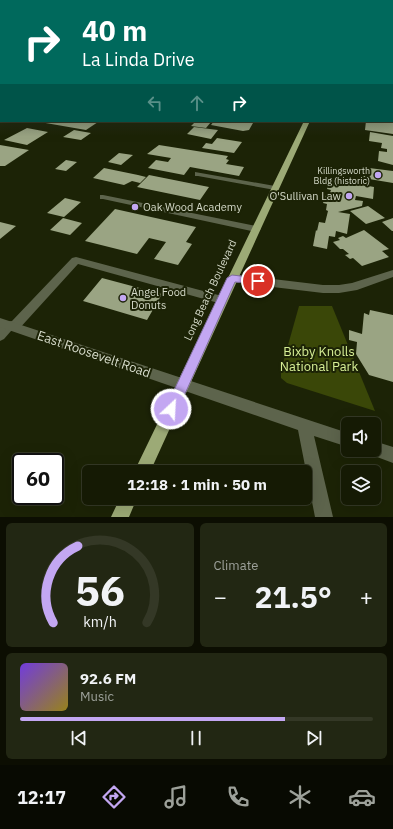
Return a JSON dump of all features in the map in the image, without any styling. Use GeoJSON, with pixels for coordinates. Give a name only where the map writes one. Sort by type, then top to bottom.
{"type":"FeatureCollection","features":[{"type":"Feature","properties":{"kind":"main road","name":"Long Beach Boulevard"},"geometry":{"type":"LineString","coordinates":[[145,465],[307,122]]}},
{"type":"Feature","properties":{"kind":"main road"},"geometry":{"type":"LineString","coordinates":[[120,517],[126,505]]}},
{"type":"Feature","properties":{"kind":"street"},"geometry":{"type":"LineString","coordinates":[[198,174],[275,188]]}},
{"type":"Feature","properties":{"kind":"street"},"geometry":{"type":"LineString","coordinates":[[103,197],[256,229]]}},
{"type":"Feature","properties":{"kind":"street"},"geometry":{"type":"LineString","coordinates":[[0,336],[7,325],[76,260],[222,300]]}},
{"type":"Feature","properties":{"kind":"street"},"geometry":{"type":"LineString","coordinates":[[232,278],[323,289],[339,289],[353,287],[393,273]]}},
{"type":"Feature","properties":{"kind":"street","name":"East Roosevelt Road"},"geometry":{"type":"LineString","coordinates":[[7,325],[341,438]]}},
{"type":"Feature","properties":{"kind":"street"},"geometry":{"type":"LineString","coordinates":[[304,425],[324,517]]}},
{"type":"Feature","properties":{"kind":"street"},"geometry":{"type":"LineString","coordinates":[[381,452],[393,456]]}},
{"type":"Feature","properties":{"kind":"green space","name":"Bixby Knolls National Park"},"geometry":{"type":"Polygon","coordinates":[[[299,306],[332,306],[375,411],[287,383],[281,378],[281,370],[299,306]]]}},
{"type":"Feature","properties":{"kind":"building"},"geometry":{"type":"Polygon","coordinates":[[[40,122],[98,122],[86,130],[40,122]]]}},
{"type":"Feature","properties":{"kind":"building"},"geometry":{"type":"Polygon","coordinates":[[[195,122],[211,122],[206,128],[191,126],[195,122]]]}},
{"type":"Feature","properties":{"kind":"building"},"geometry":{"type":"Polygon","coordinates":[[[213,122],[253,123],[249,130],[243,131],[211,125],[213,122]]]}},
{"type":"Feature","properties":{"kind":"building"},"geometry":{"type":"Polygon","coordinates":[[[366,122],[393,122],[393,134],[365,130],[366,122]]]}},
{"type":"Feature","properties":{"kind":"building"},"geometry":{"type":"Polygon","coordinates":[[[194,127],[218,130],[211,139],[187,134],[194,127]]]}},
{"type":"Feature","properties":{"kind":"building"},"geometry":{"type":"Polygon","coordinates":[[[27,128],[48,132],[27,145],[4,140],[27,128]]]}},
{"type":"Feature","properties":{"kind":"building"},"geometry":{"type":"Polygon","coordinates":[[[74,130],[91,133],[81,140],[63,137],[74,130]]]}},
{"type":"Feature","properties":{"kind":"building"},"geometry":{"type":"Polygon","coordinates":[[[370,132],[393,136],[393,165],[378,161],[379,151],[387,152],[387,149],[381,148],[382,143],[369,141],[370,132]]]}},
{"type":"Feature","properties":{"kind":"building"},"geometry":{"type":"Polygon","coordinates":[[[217,138],[242,142],[234,153],[202,148],[206,143],[212,144],[217,138]]]}},
{"type":"Feature","properties":{"kind":"building"},"geometry":{"type":"Polygon","coordinates":[[[0,145],[29,150],[5,166],[0,166],[0,145]]]}},
{"type":"Feature","properties":{"kind":"building"},"geometry":{"type":"Polygon","coordinates":[[[159,145],[228,156],[226,159],[229,160],[226,164],[244,167],[239,176],[190,167],[184,175],[148,168],[156,160],[168,162],[171,158],[147,154],[159,145]]]}},
{"type":"Feature","properties":{"kind":"building"},"geometry":{"type":"Polygon","coordinates":[[[119,153],[133,155],[121,165],[108,162],[119,153]]]}},
{"type":"Feature","properties":{"kind":"building"},"geometry":{"type":"Polygon","coordinates":[[[66,160],[77,162],[66,171],[55,169],[66,160]]]}},
{"type":"Feature","properties":{"kind":"building"},"geometry":{"type":"Polygon","coordinates":[[[104,168],[146,177],[140,183],[132,181],[124,185],[93,178],[104,168]]]}},
{"type":"Feature","properties":{"kind":"building","name":"Killingsworth Bldg (historic)"},"geometry":{"type":"Polygon","coordinates":[[[369,168],[393,171],[393,183],[363,178],[365,169],[369,168]]]}},
{"type":"Feature","properties":{"kind":"building"},"geometry":{"type":"Polygon","coordinates":[[[149,175],[209,187],[200,200],[137,187],[149,175]]]}},
{"type":"Feature","properties":{"kind":"building"},"geometry":{"type":"Polygon","coordinates":[[[330,179],[374,187],[373,199],[356,196],[355,200],[363,201],[362,206],[338,212],[350,214],[347,234],[336,231],[335,237],[329,236],[327,249],[313,246],[319,222],[325,223],[328,211],[326,210],[327,204],[323,203],[326,195],[329,195],[331,190],[327,189],[330,179]]]}},
{"type":"Feature","properties":{"kind":"building"},"geometry":{"type":"Polygon","coordinates":[[[65,198],[81,202],[64,217],[47,213],[65,198]]]}},
{"type":"Feature","properties":{"kind":"building"},"geometry":{"type":"Polygon","coordinates":[[[368,206],[385,218],[366,224],[350,211],[368,206]]]}},
{"type":"Feature","properties":{"kind":"building"},"geometry":{"type":"Polygon","coordinates":[[[115,209],[196,227],[186,242],[192,244],[178,265],[154,259],[166,242],[149,238],[137,254],[85,241],[115,209]]]}},
{"type":"Feature","properties":{"kind":"building"},"geometry":{"type":"Polygon","coordinates":[[[63,218],[82,223],[70,235],[50,230],[63,218]]]}},
{"type":"Feature","properties":{"kind":"building"},"geometry":{"type":"Polygon","coordinates":[[[393,218],[393,231],[392,231],[382,222],[393,218]]]}},
{"type":"Feature","properties":{"kind":"building"},"geometry":{"type":"Polygon","coordinates":[[[0,222],[16,226],[0,239],[0,222]]]}},
{"type":"Feature","properties":{"kind":"building"},"geometry":{"type":"Polygon","coordinates":[[[364,230],[389,249],[382,251],[389,257],[362,266],[353,258],[350,259],[345,255],[349,254],[343,249],[340,249],[333,242],[340,240],[338,238],[343,236],[346,238],[364,230]]]}},
{"type":"Feature","properties":{"kind":"building","name":"Angel Food Donuts"},"geometry":{"type":"Polygon","coordinates":[[[102,278],[162,294],[147,320],[83,301],[102,278]]]}},
{"type":"Feature","properties":{"kind":"building"},"geometry":{"type":"Polygon","coordinates":[[[370,310],[393,315],[393,382],[369,375],[356,354],[357,342],[349,340],[349,330],[362,334],[364,313],[369,315],[370,310]]]}},
{"type":"Feature","properties":{"kind":"place","name":"Killingsworth Bldg (historic)"},"geometry":{"type":"Point","coordinates":[378,175]}},
{"type":"Feature","properties":{"kind":"place","name":"O'Sullivan Law"},"geometry":{"type":"Point","coordinates":[349,196]}},
{"type":"Feature","properties":{"kind":"place","name":"Oak Wood Academy"},"geometry":{"type":"Point","coordinates":[135,207]}},
{"type":"Feature","properties":{"kind":"place","name":"Angel Food Donuts"},"geometry":{"type":"Point","coordinates":[123,298]}},
{"type":"Feature","properties":{"kind":"route"},"geometry":{"type":"LineString","coordinates":[[171,409],[232,278],[258,281]]}}]}
